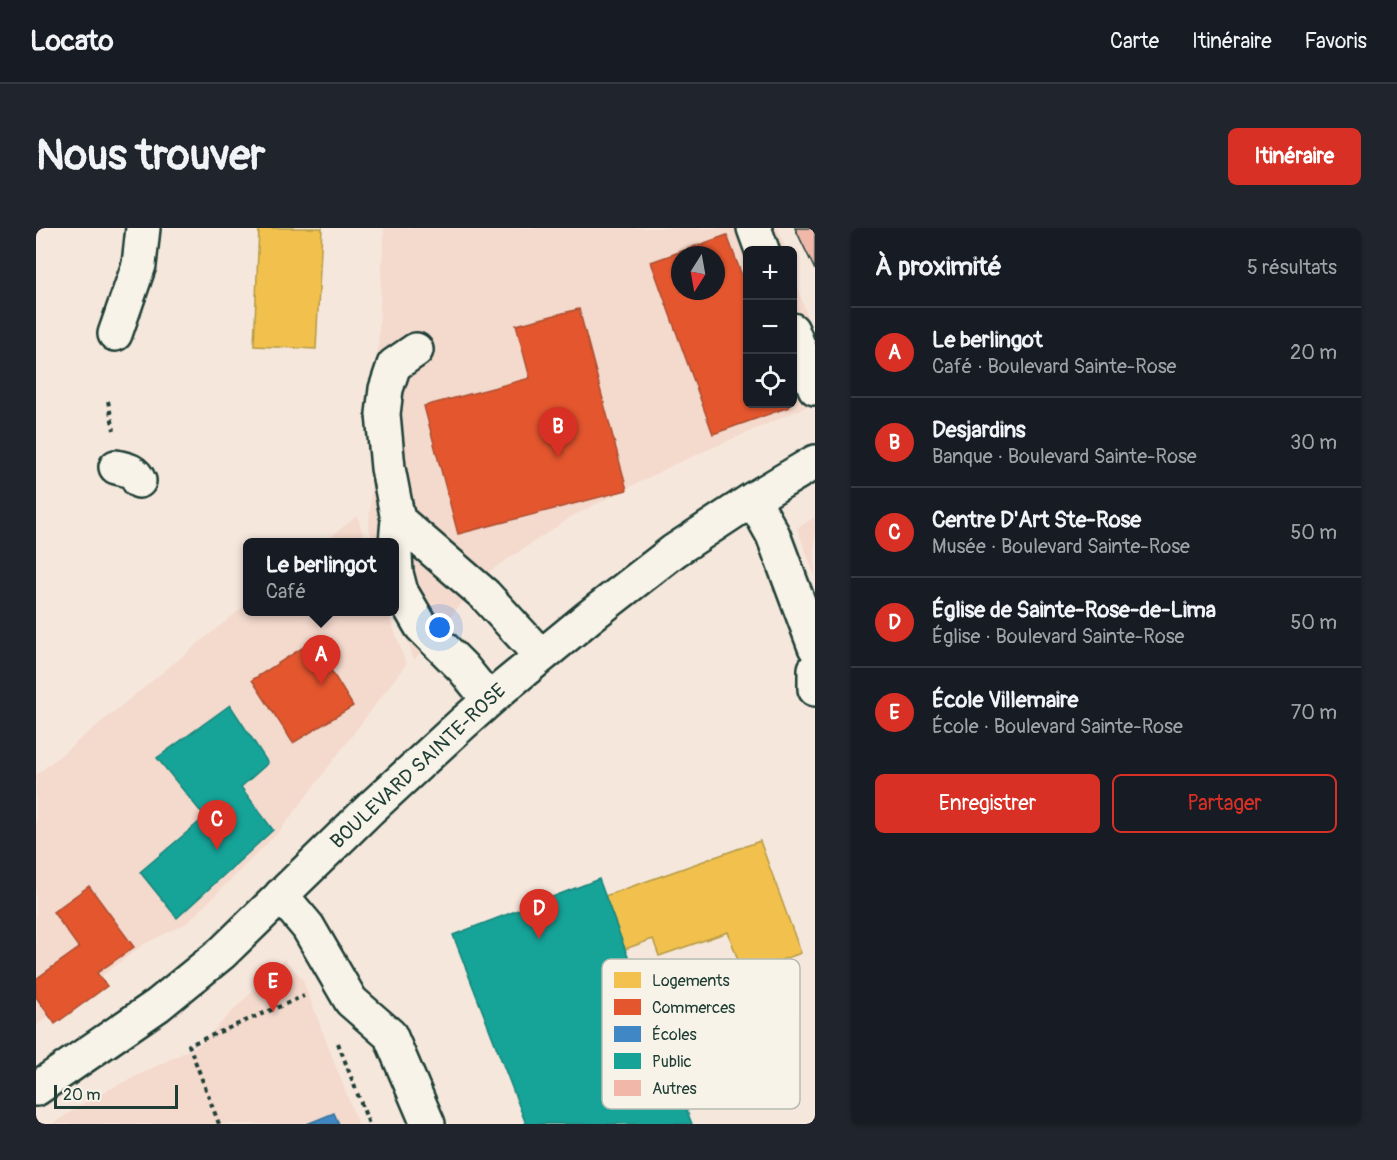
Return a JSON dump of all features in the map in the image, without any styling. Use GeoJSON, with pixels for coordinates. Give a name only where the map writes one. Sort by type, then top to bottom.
{"type":"FeatureCollection","features":[{"type":"Feature","properties":{"kind":"street"},"geometry":{"type":"LineString","coordinates":[[115,333],[139,265],[143,228]]}},
{"type":"Feature","properties":{"kind":"street"},"geometry":{"type":"LineString","coordinates":[[754,228],[761,246]]}},
{"type":"Feature","properties":{"kind":"street"},"geometry":{"type":"LineString","coordinates":[[797,343],[815,388]]}},
{"type":"Feature","properties":{"kind":"street"},"geometry":{"type":"LineString","coordinates":[[396,538],[398,520],[388,468],[383,414],[386,389],[394,365],[416,350]]}},
{"type":"Feature","properties":{"kind":"street","name":"BOULEVARD SAINTE-ROSE"},"geometry":{"type":"LineString","coordinates":[[36,1089],[158,1005],[222,953],[372,807],[489,700],[541,656],[674,551],[753,499],[815,462]]}},
{"type":"Feature","properties":{"kind":"street"},"geometry":{"type":"LineString","coordinates":[[753,499],[772,535],[815,647]]}},
{"type":"Feature","properties":{"kind":"street"},"geometry":{"type":"LineString","coordinates":[[398,520],[485,595],[541,656]]}},
{"type":"Feature","properties":{"kind":"street"},"geometry":{"type":"LineString","coordinates":[[399,582],[405,600],[421,626],[463,668],[489,700]]}},
{"type":"Feature","properties":{"kind":"street"},"geometry":{"type":"LineString","coordinates":[[815,669],[815,689]]}},
{"type":"Feature","properties":{"kind":"street"},"geometry":{"type":"LineString","coordinates":[[281,895],[308,927],[351,1001],[390,1035],[428,1124]]}},
{"type":"Feature","properties":{"kind":"path"},"geometry":{"type":"LineString","coordinates":[[108,401],[123,462]]}},
{"type":"Feature","properties":{"kind":"path"},"geometry":{"type":"LineString","coordinates":[[219,1124],[189,1045],[306,995]]}},
{"type":"Feature","properties":{"kind":"path"},"geometry":{"type":"LineString","coordinates":[[335,1035],[369,1124]]}},
{"type":"Feature","properties":{"kind":"shaded area"},"geometry":{"type":"Polygon","coordinates":[[[384,228],[778,228],[785,246],[743,246],[743,408],[797,408],[797,285],[815,341],[815,403],[675,464],[571,517],[488,572],[414,660],[399,616],[399,538],[373,538],[369,528],[384,228]]]}},
{"type":"Feature","properties":{"kind":"shaded area"},"geometry":{"type":"Polygon","coordinates":[[[357,516],[365,538],[329,538],[357,516]]]}},
{"type":"Feature","properties":{"kind":"shaded area"},"geometry":{"type":"Polygon","coordinates":[[[815,517],[815,576],[797,528],[815,517]]]}},
{"type":"Feature","properties":{"kind":"shaded area"},"geometry":{"type":"Polygon","coordinates":[[[243,607],[243,616],[389,616],[406,664],[280,831],[187,923],[144,944],[36,1026],[36,775],[243,607]]]}},
{"type":"Feature","properties":{"kind":"shaded area"},"geometry":{"type":"Polygon","coordinates":[[[284,959],[302,978],[358,1124],[52,1124],[92,1098],[199,1045],[284,959]]]}},
{"type":"Feature","properties":{"kind":"building: Logements"},"geometry":{"type":"Polygon","coordinates":[[[259,228],[322,228],[316,349],[254,346],[259,228]]]}},
{"type":"Feature","properties":{"kind":"building: Logements"},"geometry":{"type":"Polygon","coordinates":[[[760,841],[801,953],[784,959],[738,959],[728,932],[659,956],[653,939],[625,949],[605,896],[760,841]]]}},
{"type":"Feature","properties":{"kind":"building: Commerces"},"geometry":{"type":"Polygon","coordinates":[[[727,235],[743,278],[743,408],[786,408],[713,434],[651,262],[671,255],[671,300],[725,300],[725,246],[696,246],[727,235]]]}},
{"type":"Feature","properties":{"kind":"building: Commerces"},"geometry":{"type":"Polygon","coordinates":[[[579,309],[627,490],[458,534],[424,406],[530,378],[516,325],[579,309]]]}},
{"type":"Feature","properties":{"kind":"building: Commerces"},"geometry":{"type":"Polygon","coordinates":[[[313,641],[353,706],[293,743],[252,680],[313,641]]]}},
{"type":"Feature","properties":{"kind":"building: Commerces"},"geometry":{"type":"Polygon","coordinates":[[[89,886],[134,947],[97,973],[107,986],[55,1024],[36,997],[36,979],[79,948],[53,912],[89,886]]]}},
{"type":"Feature","properties":{"kind":"building: Écoles"},"geometry":{"type":"Polygon","coordinates":[[[334,1113],[339,1124],[307,1124],[334,1113]]]}},
{"type":"Feature","properties":{"kind":"building: Public"},"geometry":{"type":"Polygon","coordinates":[[[230,705],[268,763],[241,787],[273,830],[177,918],[140,872],[205,817],[157,758],[230,705]]]}},
{"type":"Feature","properties":{"kind":"building: Public"},"geometry":{"type":"Polygon","coordinates":[[[599,879],[629,959],[602,959],[602,1109],[686,1109],[692,1124],[526,1124],[453,935],[599,879]]]}},
{"type":"Feature","properties":{"kind":"building: Autres"},"geometry":{"type":"Polygon","coordinates":[[[795,228],[815,228],[815,270],[795,228]]]}},
{"type":"Feature","properties":{"kind":"place","name":"Desjardins"},"geometry":{"type":"Point","coordinates":[558,457]}},
{"type":"Feature","properties":{"kind":"place","name":"Le berlingot"},"geometry":{"type":"Point","coordinates":[321,685]}},
{"type":"Feature","properties":{"kind":"place","name":"Centre D'Art Ste-Rose"},"geometry":{"type":"Point","coordinates":[217,850]}},
{"type":"Feature","properties":{"kind":"place","name":"Église de Sainte-Rose-de-Lima"},"geometry":{"type":"Point","coordinates":[539,939]}},
{"type":"Feature","properties":{"kind":"place","name":"École Villemaire"},"geometry":{"type":"Point","coordinates":[273,1012]}}]}
